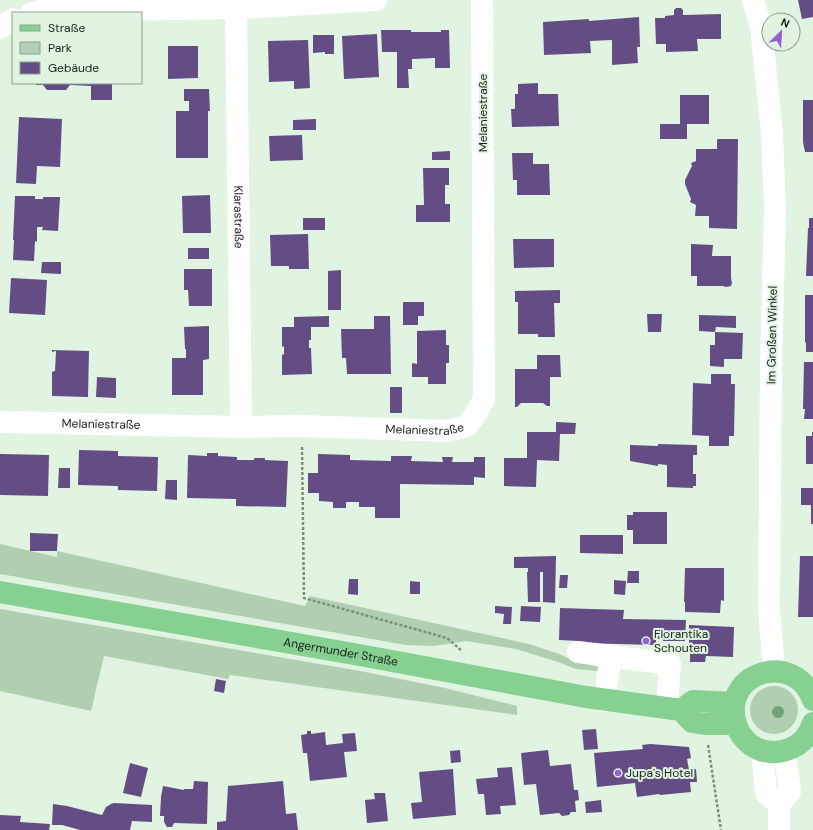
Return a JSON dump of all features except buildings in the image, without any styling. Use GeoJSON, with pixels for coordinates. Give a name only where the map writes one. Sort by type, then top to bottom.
{"type":"FeatureCollection","features":[{"type":"Feature","properties":{"kind":"main road","name":"Angermunder Straße"},"geometry":{"type":"LineString","coordinates":[[0,592],[604,700],[674,709]]}},
{"type":"Feature","properties":{"kind":"main road"},"geometry":{"type":"LineString","coordinates":[[813,699],[808,689],[794,676],[784,672],[765,672],[748,680],[742,687],[737,694],[735,714],[738,731],[748,743],[762,750],[777,752],[792,748],[800,743],[811,730],[813,723]]}},
{"type":"Feature","properties":{"kind":"main road"},"geometry":{"type":"LineString","coordinates":[[674,709],[693,701],[735,714]]}},
{"type":"Feature","properties":{"kind":"main road"},"geometry":{"type":"LineString","coordinates":[[674,709],[692,722],[705,724],[735,714]]}},
{"type":"Feature","properties":{"kind":"street"},"geometry":{"type":"LineString","coordinates":[[36,12],[376,0]]}},
{"type":"Feature","properties":{"kind":"street","name":"Melaniestraße"},"geometry":{"type":"LineString","coordinates":[[0,422],[241,427],[302,426],[447,431],[467,426],[484,399],[482,0]]}},
{"type":"Feature","properties":{"kind":"street","name":"Im Großen Winkel"},"geometry":{"type":"LineString","coordinates":[[753,0],[761,27],[772,134],[775,209],[771,356],[769,600],[774,671]]}},
{"type":"Feature","properties":{"kind":"street","name":"Klarastraße"},"geometry":{"type":"LineString","coordinates":[[240,5],[241,427]]}},
{"type":"Feature","properties":{"kind":"street"},"geometry":{"type":"LineString","coordinates":[[0,28],[12,20]]}},
{"type":"Feature","properties":{"kind":"street"},"geometry":{"type":"LineString","coordinates":[[578,652],[670,664],[674,709]]}},
{"type":"Feature","properties":{"kind":"street"},"geometry":{"type":"LineString","coordinates":[[604,700],[611,656]]}},
{"type":"Feature","properties":{"kind":"street"},"geometry":{"type":"LineString","coordinates":[[762,750],[766,793],[779,805]]}},
{"type":"Feature","properties":{"kind":"street"},"geometry":{"type":"LineString","coordinates":[[779,830],[779,805],[790,792],[784,751]]}},
{"type":"Feature","properties":{"kind":"path"},"geometry":{"type":"LineString","coordinates":[[302,426],[304,598],[447,638],[467,656],[465,675]]}},
{"type":"Feature","properties":{"kind":"path"},"geometry":{"type":"LineString","coordinates":[[705,724],[721,830]]}},
{"type":"Feature","properties":{"kind":"green space"},"geometry":{"type":"Polygon","coordinates":[[[0,544],[57,557],[57,551],[305,606],[310,596],[529,644],[577,662],[599,667],[598,671],[576,669],[516,649],[466,641],[434,646],[406,645],[0,574],[0,544]]]}},
{"type":"Feature","properties":{"kind":"green space"},"geometry":{"type":"Polygon","coordinates":[[[0,609],[360,671],[445,688],[517,706],[517,715],[230,675],[228,679],[104,656],[91,711],[0,691],[0,609]]]}},
{"type":"Feature","properties":{"kind":"green space"},"geometry":{"type":"Polygon","coordinates":[[[769,686],[779,686],[791,693],[798,705],[798,715],[791,727],[779,734],[769,734],[761,730],[754,723],[750,715],[750,705],[754,697],[761,690],[769,686]]]}},
{"type":"Feature","properties":{"kind":"place","name":"Florantika Schouten"},"geometry":{"type":"Point","coordinates":[646,641]}},
{"type":"Feature","properties":{"kind":"place","name":"Jupa's Hotel"},"geometry":{"type":"Point","coordinates":[618,773]}}]}
